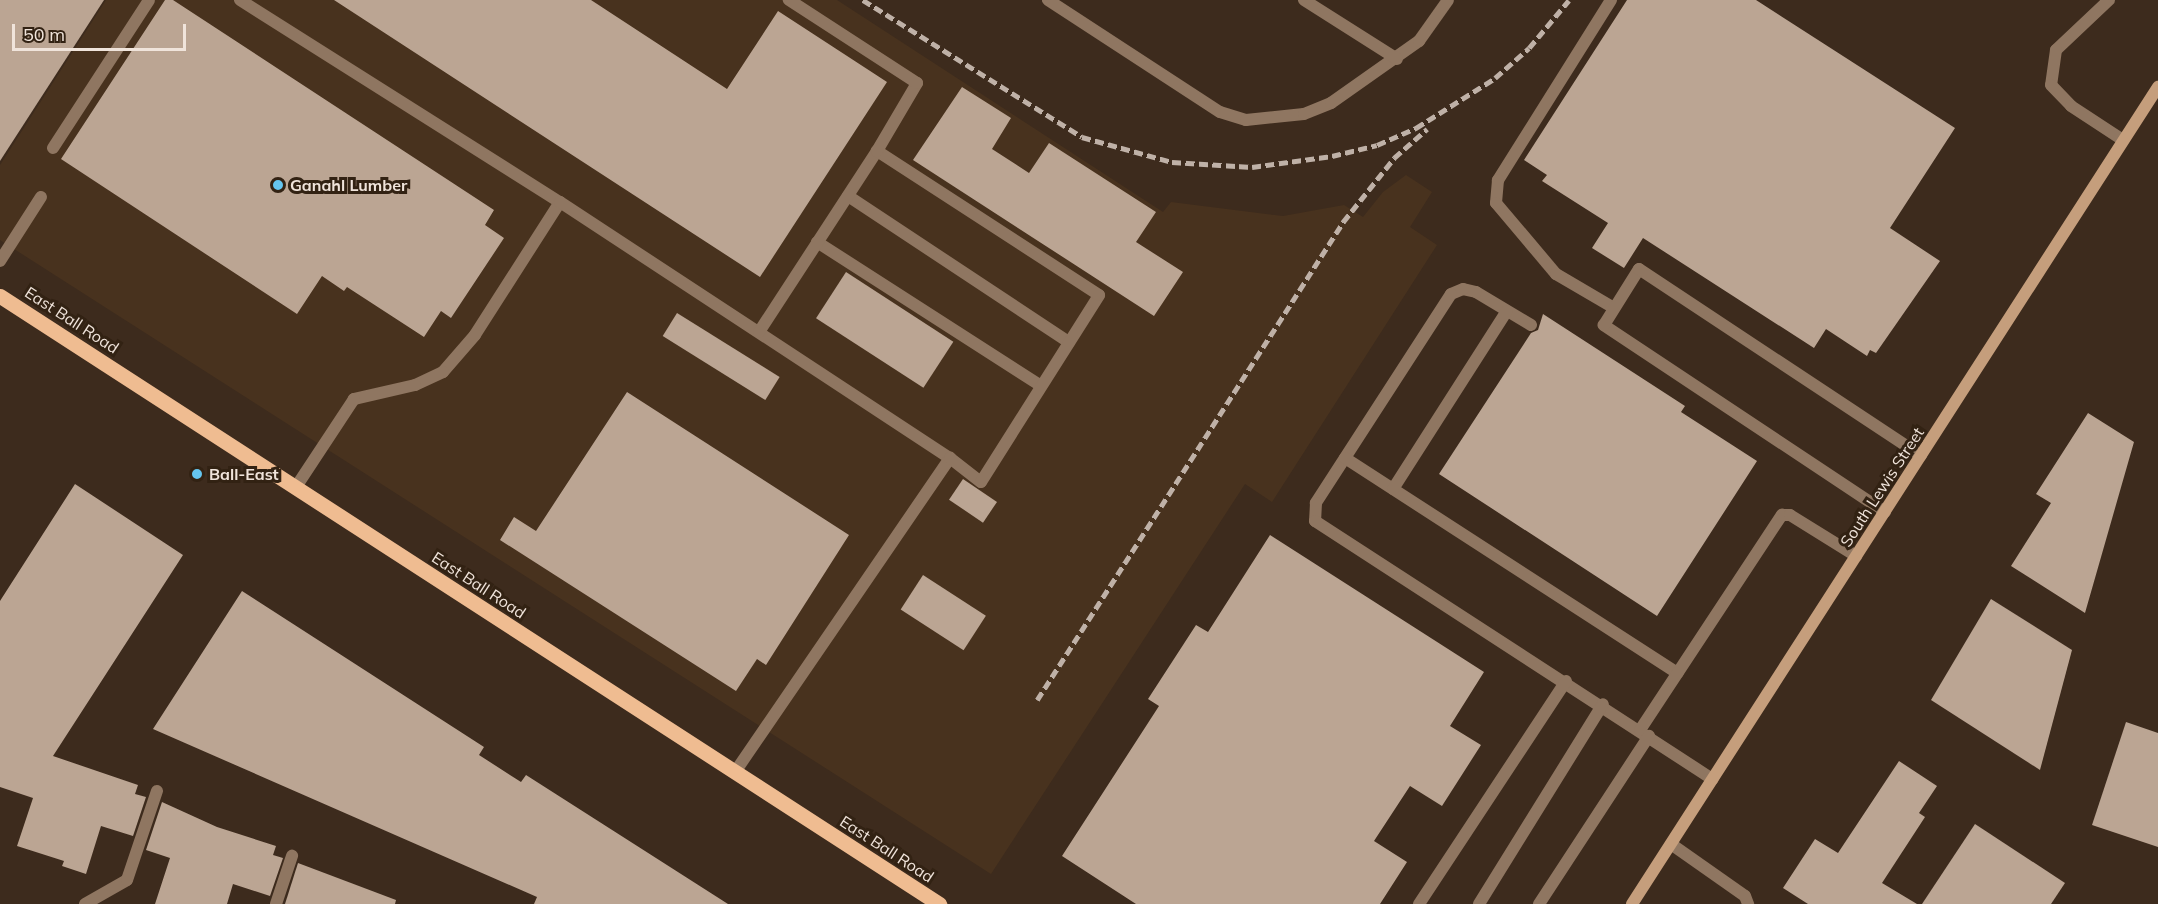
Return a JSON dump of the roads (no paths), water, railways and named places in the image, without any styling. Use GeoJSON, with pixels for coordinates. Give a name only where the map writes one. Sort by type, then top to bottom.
{"type":"FeatureCollection","features":[{"type":"Feature","properties":{"kind":"main road","name":"South Lewis Street"},"geometry":{"type":"LineString","coordinates":[[1632,904],[2158,87]]}},
{"type":"Feature","properties":{"kind":"main road","name":"East Ball Road"},"geometry":{"type":"LineString","coordinates":[[0,296],[939,904]]}},
{"type":"Feature","properties":{"kind":"street"},"geometry":{"type":"LineString","coordinates":[[53,148],[149,0]]}},
{"type":"Feature","properties":{"kind":"street"},"geometry":{"type":"LineString","coordinates":[[240,0],[560,202],[950,458],[981,482],[1099,295],[877,151]]}},
{"type":"Feature","properties":{"kind":"street"},"geometry":{"type":"LineString","coordinates":[[759,332],[877,151],[917,83],[789,0]]}},
{"type":"Feature","properties":{"kind":"street"},"geometry":{"type":"LineString","coordinates":[[1048,0],[1220,112],[1246,120],[1304,114],[1331,103],[1397,59],[1419,41],[1448,0]]}},
{"type":"Feature","properties":{"kind":"street"},"geometry":{"type":"LineString","coordinates":[[1304,0],[1397,59]]}},
{"type":"Feature","properties":{"kind":"street"},"geometry":{"type":"LineString","coordinates":[[1611,0],[1498,180],[1496,203],[1556,274],[1614,308]]}},
{"type":"Feature","properties":{"kind":"street"},"geometry":{"type":"LineString","coordinates":[[2109,0],[2056,50],[2051,85],[2071,106],[2123,140]]}},
{"type":"Feature","properties":{"kind":"street"},"geometry":{"type":"LineString","coordinates":[[848,196],[1069,342]]}},
{"type":"Feature","properties":{"kind":"street"},"geometry":{"type":"LineString","coordinates":[[0,261],[41,198]]}},
{"type":"Feature","properties":{"kind":"street"},"geometry":{"type":"LineString","coordinates":[[296,487],[354,399],[415,385],[443,372],[475,335],[560,202]]}},
{"type":"Feature","properties":{"kind":"street"},"geometry":{"type":"LineString","coordinates":[[817,242],[1041,386]]}},
{"type":"Feature","properties":{"kind":"street"},"geometry":{"type":"LineString","coordinates":[[1885,512],[1604,325],[1639,269],[1921,456]]}},
{"type":"Feature","properties":{"kind":"street"},"geometry":{"type":"LineString","coordinates":[[1531,325],[1476,292],[1463,289],[1451,294],[1316,503],[1314,521],[1603,704],[1713,779]]}},
{"type":"Feature","properties":{"kind":"street"},"geometry":{"type":"LineString","coordinates":[[1393,489],[1508,311]]}},
{"type":"Feature","properties":{"kind":"street"},"geometry":{"type":"LineString","coordinates":[[735,772],[950,458]]}},
{"type":"Feature","properties":{"kind":"street"},"geometry":{"type":"LineString","coordinates":[[1345,458],[1677,674]]}},
{"type":"Feature","properties":{"kind":"street"},"geometry":{"type":"LineString","coordinates":[[1539,904],[1644,733],[1677,674],[1782,515],[1790,515],[1856,556]]}},
{"type":"Feature","properties":{"kind":"street"},"geometry":{"type":"LineString","coordinates":[[1419,904],[1566,681]]}},
{"type":"Feature","properties":{"kind":"street"},"geometry":{"type":"LineString","coordinates":[[1479,904],[1603,704]]}},
{"type":"Feature","properties":{"kind":"street"},"geometry":{"type":"LineString","coordinates":[[85,904],[127,880],[157,791]]}},
{"type":"Feature","properties":{"kind":"street"},"geometry":{"type":"LineString","coordinates":[[1671,844],[1745,896],[1748,904]]}},
{"type":"Feature","properties":{"kind":"street"},"geometry":{"type":"LineString","coordinates":[[276,904],[292,856]]}},
{"type":"Feature","properties":{"kind":"railway"},"geometry":{"type":"LineString","coordinates":[[863,0],[1082,137],[1172,162],[1252,167],[1332,156],[1377,145],[1416,128],[1495,78],[1529,48],[1569,0]]}},
{"type":"Feature","properties":{"kind":"railway"},"geometry":{"type":"LineString","coordinates":[[1037,700],[1343,222],[1394,158],[1427,129]]}},
{"type":"Feature","properties":{"kind":"place","name":"Ganahl Lumber"},"geometry":{"type":"Point","coordinates":[278,185]}},
{"type":"Feature","properties":{"kind":"place","name":"Ball-East"},"geometry":{"type":"Point","coordinates":[197,474]}}]}
